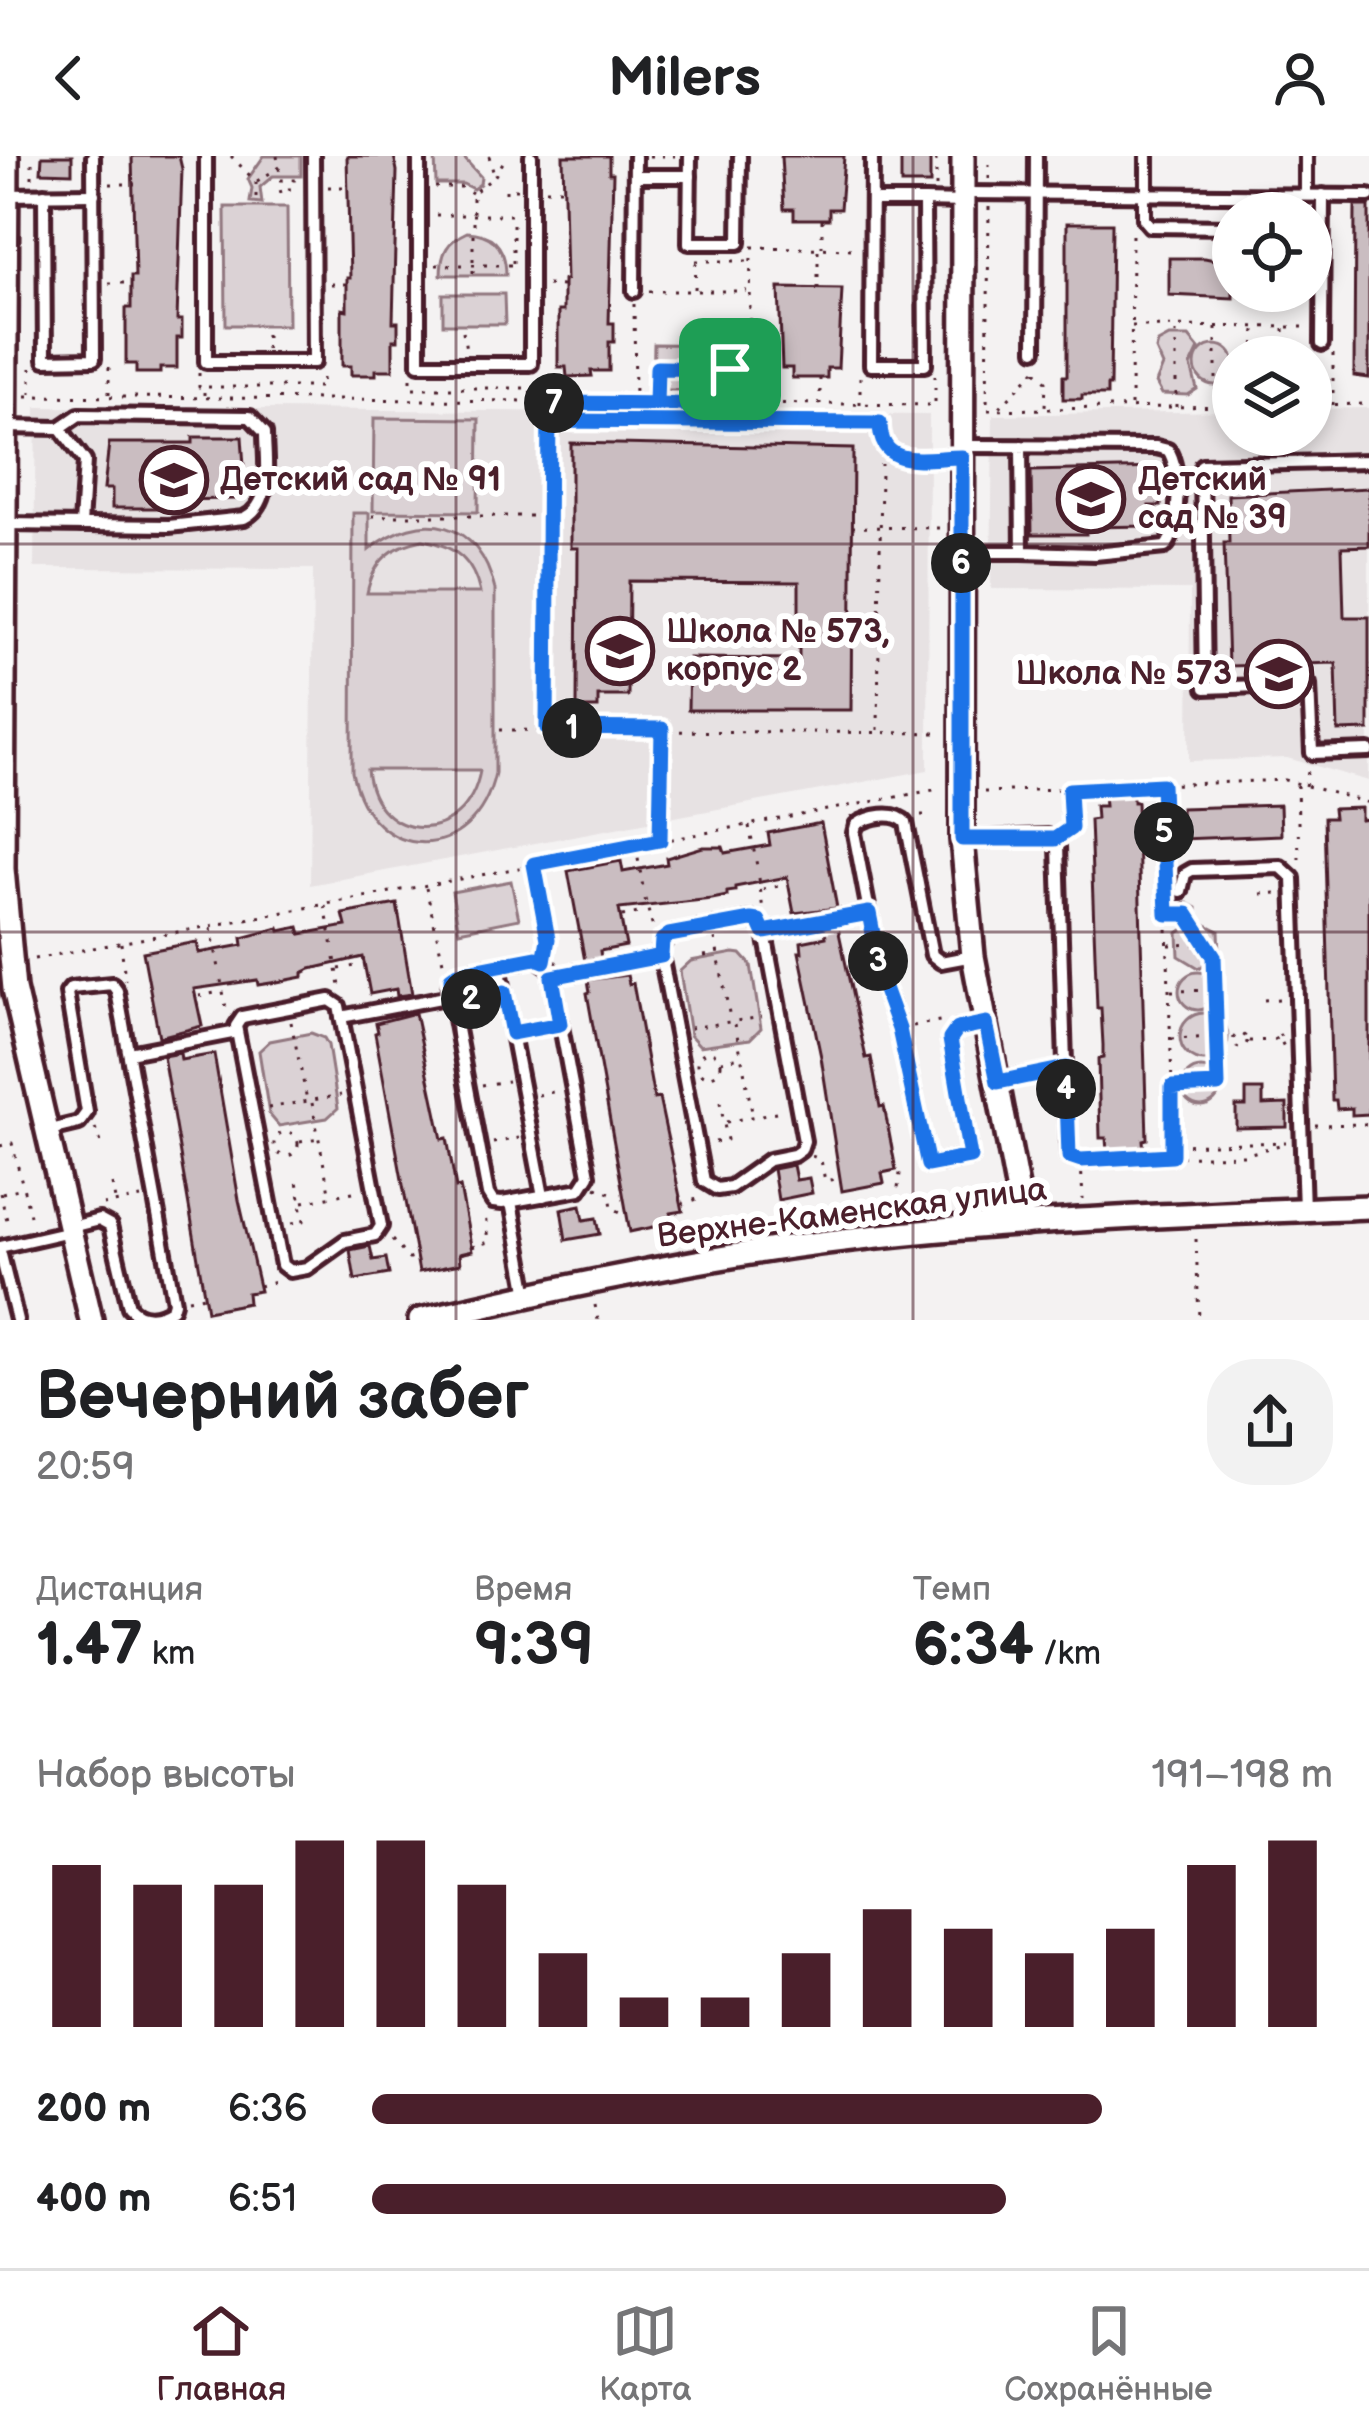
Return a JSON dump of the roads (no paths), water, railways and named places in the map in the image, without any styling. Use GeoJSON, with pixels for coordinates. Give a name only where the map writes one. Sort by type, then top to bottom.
{"type":"FeatureCollection","features":[{"type":"Feature","properties":{"kind":"street"},"geometry":{"type":"LineString","coordinates":[[8,156],[3,372],[7,990],[91,1320]]}},
{"type":"Feature","properties":{"kind":"street"},"geometry":{"type":"LineString","coordinates":[[963,156],[962,839],[973,956],[1024,1223]]}},
{"type":"Feature","properties":{"kind":"street","name":"Верхне-Каменская улица"},"geometry":{"type":"LineString","coordinates":[[420,1320],[528,1294],[798,1246],[1024,1223],[1369,1207]]}},
{"type":"Feature","properties":{"kind":"lane"},"geometry":{"type":"LineString","coordinates":[[44,194],[45,360],[94,359],[93,156]]}},
{"type":"Feature","properties":{"kind":"lane"},"geometry":{"type":"LineString","coordinates":[[206,156],[206,362],[314,362],[314,156]]}},
{"type":"Feature","properties":{"kind":"lane"},"geometry":{"type":"LineString","coordinates":[[419,156],[419,364],[531,364],[531,156]]}},
{"type":"Feature","properties":{"kind":"lane"},"geometry":{"type":"LineString","coordinates":[[634,291],[635,156]]}},
{"type":"Feature","properties":{"kind":"lane"},"geometry":{"type":"LineString","coordinates":[[690,156],[689,243],[739,243],[740,156]]}},
{"type":"Feature","properties":{"kind":"lane"},"geometry":{"type":"LineString","coordinates":[[872,156],[871,365],[925,365],[924,201]]}},
{"type":"Feature","properties":{"kind":"lane"},"geometry":{"type":"LineString","coordinates":[[1035,350],[1036,156]]}},
{"type":"Feature","properties":{"kind":"lane"},"geometry":{"type":"LineString","coordinates":[[1147,156],[1144,219],[1150,226],[1212,227]]}},
{"type":"Feature","properties":{"kind":"lane"},"geometry":{"type":"LineString","coordinates":[[1306,156],[1306,192]]}},
{"type":"Feature","properties":{"kind":"lane"},"geometry":{"type":"LineString","coordinates":[[635,176],[690,176]]}},
{"type":"Feature","properties":{"kind":"lane"},"geometry":{"type":"LineString","coordinates":[[872,201],[988,193],[1212,194]]}},
{"type":"Feature","properties":{"kind":"lane"},"geometry":{"type":"LineString","coordinates":[[4,194],[94,194]]}},
{"type":"Feature","properties":{"kind":"lane"},"geometry":{"type":"LineString","coordinates":[[1332,195],[1369,196]]}},
{"type":"Feature","properties":{"kind":"lane"},"geometry":{"type":"LineString","coordinates":[[5,524],[170,526],[244,518],[264,500],[265,433],[250,417],[79,416],[60,428],[6,427]]}},
{"type":"Feature","properties":{"kind":"lane"},"geometry":{"type":"LineString","coordinates":[[880,423],[885,451],[897,457],[1021,446],[1156,447],[1173,454],[1176,529],[1166,547],[1095,554],[961,552]]}},
{"type":"Feature","properties":{"kind":"lane"},"geometry":{"type":"LineString","coordinates":[[60,428],[85,461],[81,525]]}},
{"type":"Feature","properties":{"kind":"lane"},"geometry":{"type":"LineString","coordinates":[[1021,446],[1022,552]]}},
{"type":"Feature","properties":{"kind":"lane"},"geometry":{"type":"LineString","coordinates":[[1369,461],[1202,465],[1205,688],[1309,685],[1312,753],[1369,751]]}},
{"type":"Feature","properties":{"kind":"lane"},"geometry":{"type":"LineString","coordinates":[[973,956],[941,962],[932,955],[906,823],[893,814],[863,820],[854,832],[883,985],[899,1029],[924,1159],[934,1166],[970,1157],[950,1039],[957,1029],[986,1023]]}},
{"type":"Feature","properties":{"kind":"lane"},"geometry":{"type":"LineString","coordinates":[[962,839],[1055,839],[1075,1158]]}},
{"type":"Feature","properties":{"kind":"lane"},"geometry":{"type":"LineString","coordinates":[[1181,890],[1185,874],[1192,870],[1281,867],[1293,878],[1304,1210]]}},
{"type":"Feature","properties":{"kind":"lane"},"geometry":{"type":"LineString","coordinates":[[762,927],[804,1141],[801,1150],[769,1160],[730,1186],[709,1187],[704,1181],[661,956],[662,940],[712,927],[762,927],[869,913]]}},
{"type":"Feature","properties":{"kind":"lane"},"geometry":{"type":"LineString","coordinates":[[552,977],[661,956]]}},
{"type":"Feature","properties":{"kind":"lane"},"geometry":{"type":"LineString","coordinates":[[536,958],[544,961],[552,977],[589,1175],[587,1184],[511,1202],[493,1202],[488,1194],[451,999],[451,978],[499,965],[536,958]]}},
{"type":"Feature","properties":{"kind":"lane"},"geometry":{"type":"LineString","coordinates":[[499,965],[543,1196]]}},
{"type":"Feature","properties":{"kind":"lane"},"geometry":{"type":"LineString","coordinates":[[16,1320],[0,1249],[105,1221],[129,1307],[145,1318],[166,1314],[174,1302],[117,991],[104,982],[71,988],[67,993],[85,1119],[46,1131]]}},
{"type":"Feature","properties":{"kind":"lane"},"geometry":{"type":"LineString","coordinates":[[341,1017],[451,999]]}},
{"type":"Feature","properties":{"kind":"lane"},"geometry":{"type":"LineString","coordinates":[[129,1053],[335,1001],[379,1232],[345,1240],[307,1268],[285,1270],[237,1026]]}},
{"type":"Feature","properties":{"kind":"lane"},"geometry":{"type":"LineString","coordinates":[[998,1082],[1066,1068]]}},
{"type":"Feature","properties":{"kind":"lane"},"geometry":{"type":"LineString","coordinates":[[511,1202],[528,1294]]}},
{"type":"Feature","properties":{"kind":"place","name":"Детский сад № 91"},"geometry":{"type":"Point","coordinates":[174,480]}},
{"type":"Feature","properties":{"kind":"place","name":"Детский сад № 39"},"geometry":{"type":"Point","coordinates":[1091,499]}},
{"type":"Feature","properties":{"kind":"place","name":"Школа № 573, корпус 2"},"geometry":{"type":"Point","coordinates":[620,651]}},
{"type":"Feature","properties":{"kind":"place","name":"Школа № 573"},"geometry":{"type":"Point","coordinates":[1279,674]}}]}
